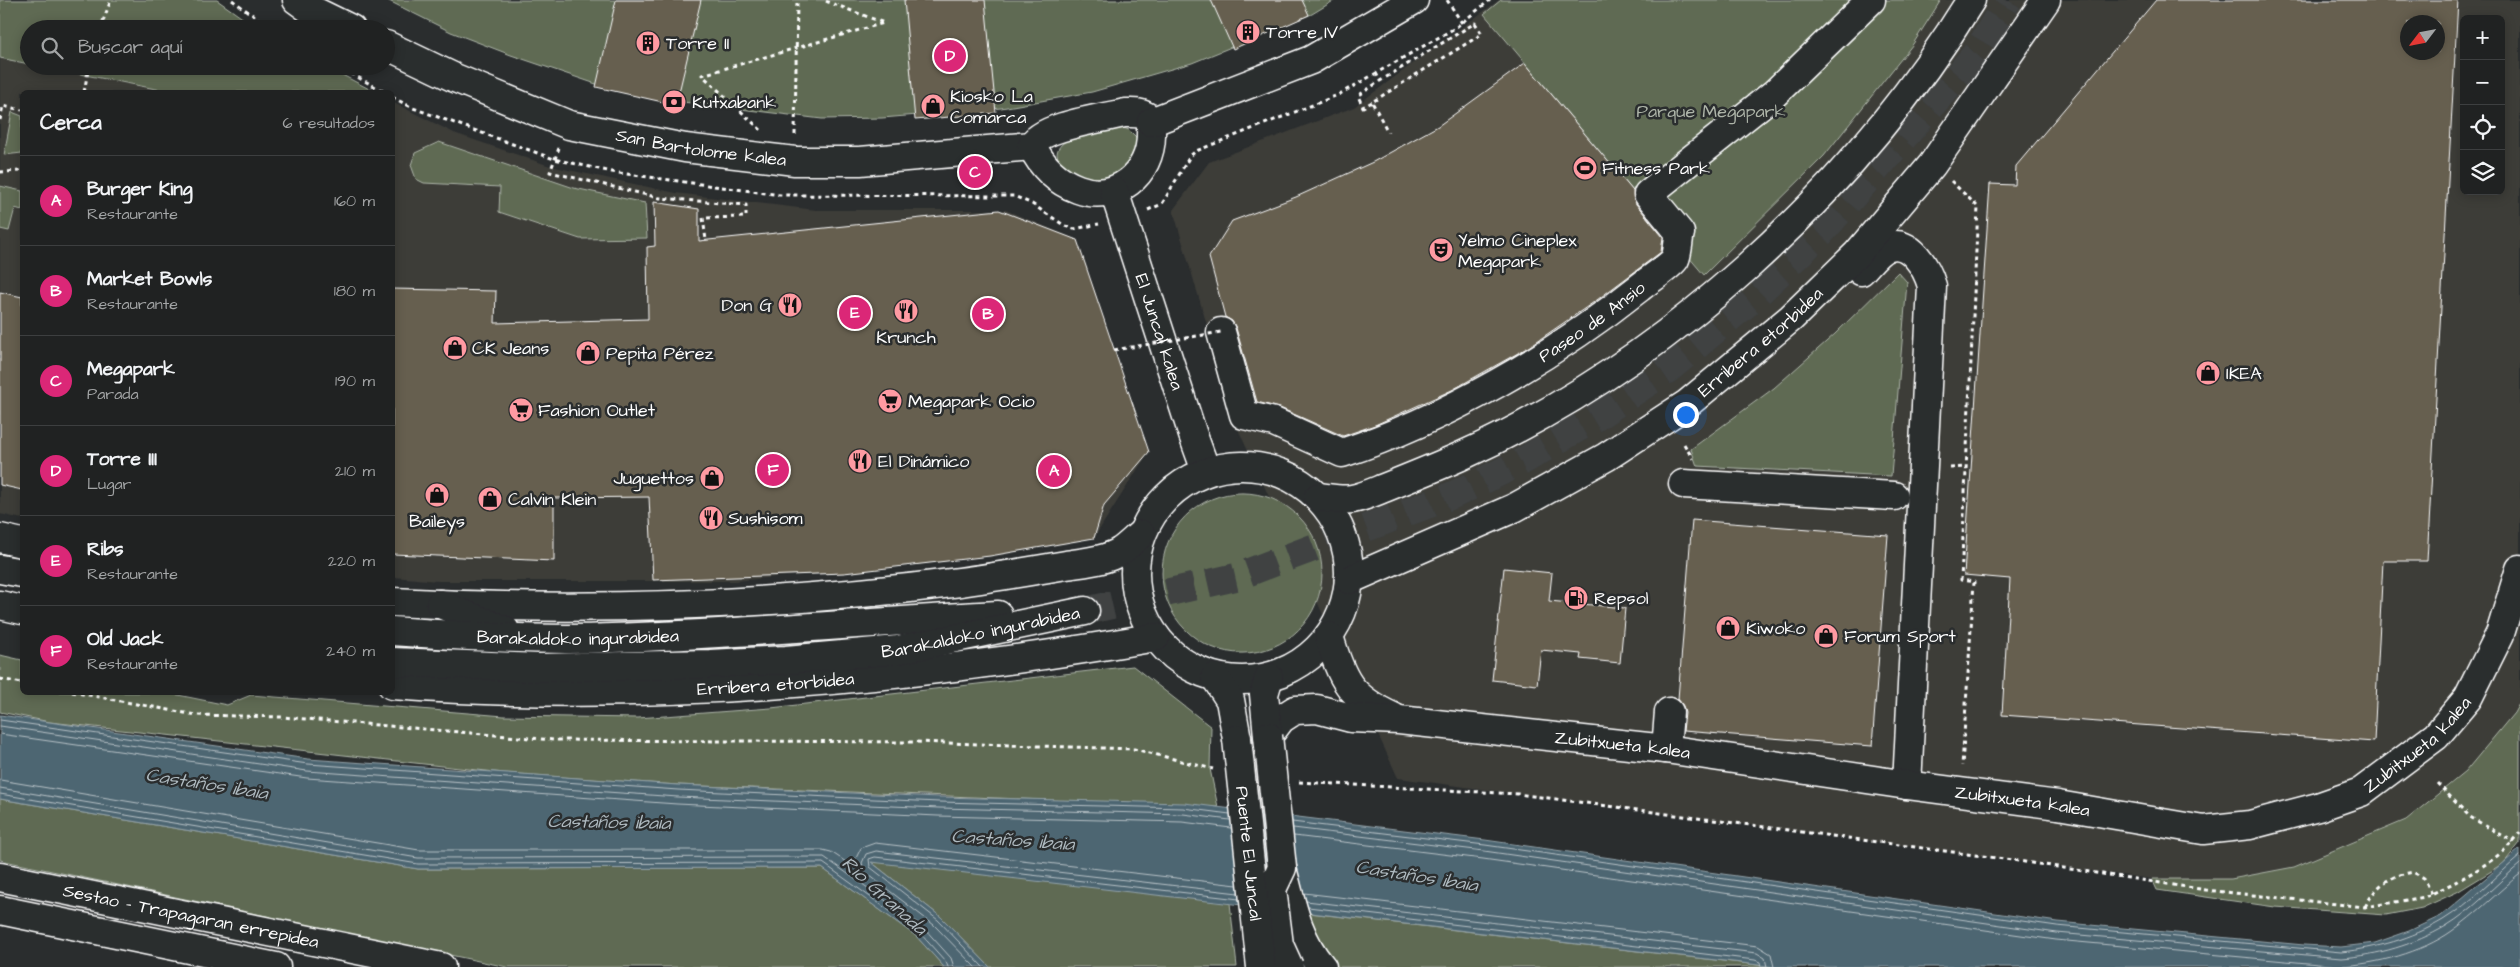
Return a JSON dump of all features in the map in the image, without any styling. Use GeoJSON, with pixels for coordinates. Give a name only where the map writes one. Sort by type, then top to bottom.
{"type":"FeatureCollection","features":[{"type":"Feature","properties":{"kind":"street"},"geometry":{"type":"LineString","coordinates":[[297,0],[308,8],[333,20]]}},
{"type":"Feature","properties":{"kind":"street"},"geometry":{"type":"LineString","coordinates":[[1151,122],[1310,60],[1414,0]]}},
{"type":"Feature","properties":{"kind":"street","name":"Paseo de Ansio"},"geometry":{"type":"LineString","coordinates":[[1221,332],[1244,415],[1274,422],[1342,453],[1382,440],[1472,396],[1546,354],[1624,300],[1674,259],[1680,233],[1648,194],[1775,93],[1871,0]]}},
{"type":"Feature","properties":{"kind":"street"},"geometry":{"type":"LineString","coordinates":[[1318,498],[1351,500],[1428,471],[1479,448],[1537,418],[1647,346],[1756,257],[1830,186],[1885,123],[1911,89],[1971,0]]}},
{"type":"Feature","properties":{"kind":"street","name":"Erribera etorbidea"},"geometry":{"type":"LineString","coordinates":[[1349,580],[1514,508],[1606,457],[1687,404],[1791,318],[1857,254],[1938,158],[2046,0]]}},
{"type":"Feature","properties":{"kind":"street","name":"San Bartolome kalea"},"geometry":{"type":"LineString","coordinates":[[395,50],[455,78],[569,125],[684,148],[795,161],[860,161],[1032,146]]}},
{"type":"Feature","properties":{"kind":"street"},"geometry":{"type":"LineString","coordinates":[[1125,113],[1142,114],[1151,122],[1151,143],[1142,169],[1134,178],[1114,192],[1096,194],[1059,181],[1040,162],[1032,146],[1036,138],[1052,131],[1125,113]]}},
{"type":"Feature","properties":{"kind":"street","name":"El Juncal kalea"},"geometry":{"type":"LineString","coordinates":[[1114,192],[1206,471]]}},
{"type":"Feature","properties":{"kind":"street"},"geometry":{"type":"LineString","coordinates":[[1687,404],[1735,384],[1801,331],[1889,246],[1908,248],[1929,274],[1932,286],[1907,785]]}},
{"type":"Feature","properties":{"kind":"street"},"geometry":{"type":"LineString","coordinates":[[1226,466],[1246,466],[1266,468],[1285,474],[1318,498],[1339,529],[1346,550],[1349,580],[1344,606],[1329,636],[1303,662],[1269,677],[1233,680],[1215,677],[1182,662],[1156,637],[1142,614],[1135,587],[1135,560],[1141,534],[1152,513],[1167,495],[1186,481],[1206,471],[1226,466]]}},
{"type":"Feature","properties":{"kind":"street"},"geometry":{"type":"LineString","coordinates":[[1683,484],[1894,496]]}},
{"type":"Feature","properties":{"kind":"street"},"geometry":{"type":"LineString","coordinates":[[395,602],[589,608],[664,606],[916,588],[1000,577],[1102,559],[1120,552],[1141,534]]}},
{"type":"Feature","properties":{"kind":"street"},"geometry":{"type":"LineString","coordinates":[[0,538],[20,543]]}},
{"type":"Feature","properties":{"kind":"street"},"geometry":{"type":"LineString","coordinates":[[0,569],[20,573]]}},
{"type":"Feature","properties":{"kind":"street","name":"Zubitxueta kalea"},"geometry":{"type":"LineString","coordinates":[[1268,736],[1281,719],[1295,710],[1317,709],[1350,718],[1399,720],[1666,749],[1907,785],[2058,805],[2203,830],[2250,825],[2318,807],[2361,792],[2436,736],[2468,698],[2496,642],[2520,569]]}},
{"type":"Feature","properties":{"kind":"street"},"geometry":{"type":"LineString","coordinates":[[440,604],[523,637]]}},
{"type":"Feature","properties":{"kind":"street"},"geometry":{"type":"LineString","coordinates":[[0,605],[20,610]]}},
{"type":"Feature","properties":{"kind":"street","name":"Barakaldoko ingurabidea"},"geometry":{"type":"LineString","coordinates":[[395,631],[523,637],[610,638],[748,632],[894,621],[1086,611],[898,650],[786,660],[710,664],[539,668],[395,662]]}},
{"type":"Feature","properties":{"kind":"street","name":"Zubitxueta kalea"},"geometry":{"type":"LineString","coordinates":[[1329,636],[1344,678],[1357,696],[1373,708],[1399,720]]}},
{"type":"Feature","properties":{"kind":"street","name":"Erribera etorbidea"},"geometry":{"type":"LineString","coordinates":[[395,685],[588,692],[705,690],[907,674],[1062,653],[1156,637]]}},
{"type":"Feature","properties":{"kind":"street","name":"Puente El Juncal"},"geometry":{"type":"LineString","coordinates":[[1215,677],[1230,700],[1237,739],[1261,967]]}},
{"type":"Feature","properties":{"kind":"street","name":"Puente El Juncal"},"geometry":{"type":"LineString","coordinates":[[1269,677],[1264,694],[1282,868],[1272,889],[1280,945],[1289,967]]}},
{"type":"Feature","properties":{"kind":"street"},"geometry":{"type":"LineString","coordinates":[[1666,749],[1668,712]]}},
{"type":"Feature","properties":{"kind":"street"},"geometry":{"type":"LineString","coordinates":[[1282,868],[1297,922],[1315,959],[1322,967]]}},
{"type":"Feature","properties":{"kind":"street","name":"Sestao - Trapagaran errepidea"},"geometry":{"type":"LineString","coordinates":[[0,876],[441,967]]}},
{"type":"Feature","properties":{"kind":"street","name":"Sestao - Trapagaran errepidea"},"geometry":{"type":"LineString","coordinates":[[0,910],[276,967]]}},
{"type":"Feature","properties":{"kind":"street"},"geometry":{"type":"LineString","coordinates":[[182,948],[215,967]]}},
{"type":"Feature","properties":{"kind":"path"},"geometry":{"type":"LineString","coordinates":[[103,20],[111,0]]}},
{"type":"Feature","properties":{"kind":"path"},"geometry":{"type":"LineString","coordinates":[[232,0],[260,20]]}},
{"type":"Feature","properties":{"kind":"path"},"geometry":{"type":"LineString","coordinates":[[795,161],[797,0]]}},
{"type":"Feature","properties":{"kind":"path"},"geometry":{"type":"LineString","coordinates":[[795,161],[702,75],[884,23],[823,0]]}},
{"type":"Feature","properties":{"kind":"path"},"geometry":{"type":"LineString","coordinates":[[1447,0],[1462,23]]}},
{"type":"Feature","properties":{"kind":"path"},"geometry":{"type":"LineString","coordinates":[[1475,22],[1482,34],[1363,107],[1358,96],[1380,81],[1475,22]]}},
{"type":"Feature","properties":{"kind":"path"},"geometry":{"type":"LineString","coordinates":[[1376,73],[1380,81]]}},
{"type":"Feature","properties":{"kind":"path"},"geometry":{"type":"LineString","coordinates":[[84,90],[87,75]]}},
{"type":"Feature","properties":{"kind":"path"},"geometry":{"type":"LineString","coordinates":[[354,75],[381,90]]}},
{"type":"Feature","properties":{"kind":"path"},"geometry":{"type":"LineString","coordinates":[[1372,102],[1388,132]]}},
{"type":"Feature","properties":{"kind":"path"},"geometry":{"type":"LineString","coordinates":[[0,120],[3,106],[20,110]]}},
{"type":"Feature","properties":{"kind":"path"},"geometry":{"type":"LineString","coordinates":[[569,125],[550,172],[660,198],[746,205],[746,217],[703,218],[706,240]]}},
{"type":"Feature","properties":{"kind":"path"},"geometry":{"type":"LineString","coordinates":[[0,172],[20,171]]}},
{"type":"Feature","properties":{"kind":"path"},"geometry":{"type":"LineString","coordinates":[[1960,190],[1978,207],[1961,580],[1974,582],[1962,770]]}},
{"type":"Feature","properties":{"kind":"path"},"geometry":{"type":"LineString","coordinates":[[1114,350],[1221,332]]}},
{"type":"Feature","properties":{"kind":"path"},"geometry":{"type":"LineString","coordinates":[[0,679],[20,683]]}},
{"type":"Feature","properties":{"kind":"path"},"geometry":{"type":"LineString","coordinates":[[88,695],[196,715],[282,717],[554,740],[915,742],[1134,749],[1220,770]]}},
{"type":"Feature","properties":{"kind":"path"},"geometry":{"type":"LineString","coordinates":[[1296,782],[1518,794],[2012,860],[2206,890],[2365,907],[2425,897],[2432,894],[2465,878],[2514,842],[2520,832]]}},
{"type":"Feature","properties":{"kind":"path"},"geometry":{"type":"LineString","coordinates":[[2437,783],[2470,818],[2514,842]]}},
{"type":"Feature","properties":{"kind":"path"},"geometry":{"type":"LineString","coordinates":[[2365,907],[2381,883],[2396,875],[2413,872],[2424,878],[2432,894]]}},
{"type":"Feature","properties":{"kind":"shaded area"},"geometry":{"type":"Polygon","coordinates":[[[0,0],[217,0],[245,20],[20,20],[20,75],[342,75],[371,90],[20,90],[20,519],[0,514],[0,0]]]}},
{"type":"Feature","properties":{"kind":"shaded area"},"geometry":{"type":"Polygon","coordinates":[[[1499,0],[2520,0],[2520,702],[2514,713],[2465,772],[2406,820],[2294,867],[2231,879],[2152,879],[1398,778],[1237,427],[1173,210],[1209,162],[1354,107],[1499,0]]]}},
{"type":"Feature","properties":{"kind":"shaded area"},"geometry":{"type":"Polygon","coordinates":[[[395,104],[454,133],[550,166],[676,193],[816,210],[1006,210],[1078,240],[1148,453],[1094,538],[993,556],[736,581],[438,581],[395,577],[395,104]]]}},
{"type":"Feature","properties":{"kind":"green space"},"geometry":{"type":"Polygon","coordinates":[[[0,0],[217,0],[245,20],[20,20],[20,62],[0,58],[0,0]]]}},
{"type":"Feature","properties":{"kind":"green space"},"geometry":{"type":"Polygon","coordinates":[[[387,0],[1335,0],[1312,14],[1192,63],[1092,92],[1001,108],[882,118],[822,119],[683,102],[602,86],[451,32],[387,0]]]}},
{"type":"Feature","properties":{"kind":"green space","name":"Parque Megapark"},"geometry":{"type":"Polygon","coordinates":[[[1501,0],[1941,0],[1913,44],[1824,156],[1704,275],[1484,14],[1501,0]]]}},
{"type":"Feature","properties":{"kind":"green space"},"geometry":{"type":"Polygon","coordinates":[[[85,75],[342,75],[371,90],[161,90],[85,75]]]}},
{"type":"Feature","properties":{"kind":"green space"},"geometry":{"type":"Polygon","coordinates":[[[12,112],[20,115],[20,153],[4,155],[12,112]]]}},
{"type":"Feature","properties":{"kind":"green space"},"geometry":{"type":"Polygon","coordinates":[[[1121,127],[1129,130],[1139,140],[1138,155],[1114,175],[1099,178],[1084,177],[1062,165],[1057,157],[1059,148],[1074,137],[1121,127]]]}},
{"type":"Feature","properties":{"kind":"green space"},"geometry":{"type":"Polygon","coordinates":[[[439,142],[574,188],[645,203],[647,238],[580,239],[499,212],[500,187],[424,183],[416,179],[411,165],[415,153],[439,142]]]}},
{"type":"Feature","properties":{"kind":"green space"},"geometry":{"type":"Polygon","coordinates":[[[0,186],[20,191],[20,209],[15,208],[9,231],[0,229],[0,186]]]}},
{"type":"Feature","properties":{"kind":"green space"},"geometry":{"type":"Polygon","coordinates":[[[1898,272],[1907,282],[1891,476],[1697,466],[1691,449],[1774,388],[1835,334],[1898,272]]]}},
{"type":"Feature","properties":{"kind":"green space"},"geometry":{"type":"Polygon","coordinates":[[[1234,493],[1250,493],[1280,502],[1299,516],[1316,542],[1322,565],[1322,581],[1316,604],[1299,630],[1280,644],[1265,650],[1250,653],[1234,653],[1204,644],[1180,624],[1171,611],[1165,596],[1162,581],[1162,565],[1171,535],[1191,511],[1204,502],[1219,496],[1234,493]]]}},
{"type":"Feature","properties":{"kind":"green space"},"geometry":{"type":"Polygon","coordinates":[[[0,655],[20,660],[20,695],[178,695],[227,705],[251,695],[504,716],[638,718],[771,708],[1133,666],[1211,727],[1210,769],[1218,807],[678,785],[504,773],[50,722],[0,712],[0,655]]]}},
{"type":"Feature","properties":{"kind":"green space"},"geometry":{"type":"Polygon","coordinates":[[[2520,702],[2520,843],[2503,864],[2457,892],[2422,908],[2386,915],[2275,907],[2157,890],[2152,879],[2231,879],[2294,867],[2406,820],[2465,772],[2514,713],[2520,702]]]}},
{"type":"Feature","properties":{"kind":"green space"},"geometry":{"type":"Polygon","coordinates":[[[0,799],[418,869],[822,868],[916,936],[944,967],[507,967],[0,860],[0,799]]]}},
{"type":"Feature","properties":{"kind":"green space"},"geometry":{"type":"Polygon","coordinates":[[[870,861],[1230,903],[1237,967],[990,967],[941,917],[870,861]]]}},
{"type":"Feature","properties":{"kind":"green space"},"geometry":{"type":"Polygon","coordinates":[[[1274,909],[1775,967],[1275,967],[1274,909]]]}},
{"type":"Feature","properties":{"kind":"water"},"geometry":{"type":"Polygon","coordinates":[[[0,715],[308,759],[678,785],[939,797],[1184,803],[1485,840],[2058,922],[2341,947],[2375,943],[2409,931],[2441,916],[2520,849],[2520,967],[1776,967],[871,862],[941,917],[990,967],[944,967],[916,936],[822,868],[418,869],[0,799],[0,715]]]}},
{"type":"Feature","properties":{"kind":"building","name":"Torre II"},"geometry":{"type":"Polygon","coordinates":[[[616,0],[701,0],[676,105],[596,87],[616,0]]]}},
{"type":"Feature","properties":{"kind":"building"},"geometry":{"type":"Polygon","coordinates":[[[904,0],[985,0],[996,113],[915,120],[904,0]]]}},
{"type":"Feature","properties":{"kind":"building","name":"Torre IV"},"geometry":{"type":"Polygon","coordinates":[[[1211,0],[1302,0],[1309,15],[1233,49],[1211,0]]]}},
{"type":"Feature","properties":{"kind":"building","name":"IKEA"},"geometry":{"type":"Polygon","coordinates":[[[2156,0],[2458,0],[2427,561],[2383,561],[2374,742],[2002,715],[2010,579],[1964,575],[1990,184],[2015,185],[2016,166],[2156,0]]]}},
{"type":"Feature","properties":{"kind":"building","name":"Yelmo Cineplex Megapark"},"geometry":{"type":"Polygon","coordinates":[[[1525,63],[1633,191],[1636,204],[1663,237],[1661,252],[1597,300],[1527,348],[1452,390],[1375,425],[1343,436],[1280,408],[1257,402],[1236,328],[1232,321],[1225,317],[1209,257],[1232,221],[1296,197],[1373,162],[1438,126],[1525,63]]]}},
{"type":"Feature","properties":{"kind":"building","name":"Megapark Ocio"},"geometry":{"type":"Polygon","coordinates":[[[654,202],[699,209],[699,241],[999,210],[1077,240],[1149,452],[1104,505],[1094,538],[990,556],[844,573],[653,580],[649,497],[554,498],[554,561],[395,554],[395,289],[496,291],[495,323],[648,319],[647,247],[655,246],[654,202]]]}},
{"type":"Feature","properties":{"kind":"building"},"geometry":{"type":"Polygon","coordinates":[[[0,292],[20,297],[20,490],[0,485],[0,292]]]}},
{"type":"Feature","properties":{"kind":"building"},"geometry":{"type":"Polygon","coordinates":[[[1692,520],[1888,535],[1872,746],[1683,731],[1685,713],[1678,699],[1692,520]]]}},
{"type":"Feature","properties":{"kind":"building"},"geometry":{"type":"Polygon","coordinates":[[[1504,568],[1552,573],[1549,601],[1625,608],[1620,663],[1580,659],[1581,654],[1541,650],[1537,685],[1492,680],[1504,568]]]}},
{"type":"Feature","properties":{"kind":"tunnel"},"geometry":{"type":"LineString","coordinates":[[1085,611],[1236,577],[1453,495],[1521,462],[1595,418],[1670,368],[1750,301],[1821,233],[1976,54],[2008,0]]}},
{"type":"Feature","properties":{"kind":"place","name":"Torre IV"},"geometry":{"type":"Point","coordinates":[1248,32]}},
{"type":"Feature","properties":{"kind":"place","name":"Torre II"},"geometry":{"type":"Point","coordinates":[648,43]}},
{"type":"Feature","properties":{"kind":"place","name":"Torre III"},"geometry":{"type":"Point","coordinates":[950,56]}},
{"type":"Feature","properties":{"kind":"place","name":"Kutxabank"},"geometry":{"type":"Point","coordinates":[674,102]}},
{"type":"Feature","properties":{"kind":"place","name":"Kiosko La Comarca"},"geometry":{"type":"Point","coordinates":[933,106]}},
{"type":"Feature","properties":{"kind":"place","name":"Fitness Park"},"geometry":{"type":"Point","coordinates":[1585,168]}},
{"type":"Feature","properties":{"kind":"place","name":"Megapark"},"geometry":{"type":"Point","coordinates":[975,172]}},
{"type":"Feature","properties":{"kind":"place","name":"Yelmo Cineplex Megapark"},"geometry":{"type":"Point","coordinates":[1441,250]}},
{"type":"Feature","properties":{"kind":"place","name":"Don G"},"geometry":{"type":"Point","coordinates":[790,305]}},
{"type":"Feature","properties":{"kind":"place","name":"Krunch"},"geometry":{"type":"Point","coordinates":[906,311]}},
{"type":"Feature","properties":{"kind":"place","name":"Ribs"},"geometry":{"type":"Point","coordinates":[855,313]}},
{"type":"Feature","properties":{"kind":"place","name":"Market Bowls"},"geometry":{"type":"Point","coordinates":[988,314]}},
{"type":"Feature","properties":{"kind":"place","name":"CK Jeans"},"geometry":{"type":"Point","coordinates":[455,348]}},
{"type":"Feature","properties":{"kind":"place","name":"Pepita Pérez"},"geometry":{"type":"Point","coordinates":[588,353]}},
{"type":"Feature","properties":{"kind":"place","name":"IKEA"},"geometry":{"type":"Point","coordinates":[2208,373]}},
{"type":"Feature","properties":{"kind":"place","name":"Megapark Ocio"},"geometry":{"type":"Point","coordinates":[890,401]}},
{"type":"Feature","properties":{"kind":"place","name":"Fashion Outlet"},"geometry":{"type":"Point","coordinates":[521,410]}},
{"type":"Feature","properties":{"kind":"place","name":"El Dinámico"},"geometry":{"type":"Point","coordinates":[860,461]}},
{"type":"Feature","properties":{"kind":"place","name":"Old Jack"},"geometry":{"type":"Point","coordinates":[773,470]}},
{"type":"Feature","properties":{"kind":"place","name":"Burger King"},"geometry":{"type":"Point","coordinates":[1054,471]}},
{"type":"Feature","properties":{"kind":"place","name":"Juguettos"},"geometry":{"type":"Point","coordinates":[712,478]}},
{"type":"Feature","properties":{"kind":"place","name":"Baileys"},"geometry":{"type":"Point","coordinates":[437,495]}},
{"type":"Feature","properties":{"kind":"place","name":"Calvin Klein"},"geometry":{"type":"Point","coordinates":[490,499]}},
{"type":"Feature","properties":{"kind":"place","name":"Sushisom"},"geometry":{"type":"Point","coordinates":[711,518]}},
{"type":"Feature","properties":{"kind":"place","name":"Repsol"},"geometry":{"type":"Point","coordinates":[1576,598]}},
{"type":"Feature","properties":{"kind":"place","name":"Kiwoko"},"geometry":{"type":"Point","coordinates":[1728,628]}},
{"type":"Feature","properties":{"kind":"place","name":"Forum Sport"},"geometry":{"type":"Point","coordinates":[1826,636]}},
{"type":"Feature","properties":{"kind":"water label","name":"Castaños ibaia"},"geometry":{"type":"Point","coordinates":[207,783]}},
{"type":"Feature","properties":{"kind":"water label","name":"Castaños ibaia"},"geometry":{"type":"Point","coordinates":[609,821]}},
{"type":"Feature","properties":{"kind":"water label","name":"Castaños ibaia"},"geometry":{"type":"Point","coordinates":[1013,839]}},
{"type":"Feature","properties":{"kind":"water label","name":"Castaños ibaia"},"geometry":{"type":"Point","coordinates":[1417,875]}},
{"type":"Feature","properties":{"kind":"water label","name":"Río Granada"},"geometry":{"type":"Point","coordinates":[885,895]}}]}
